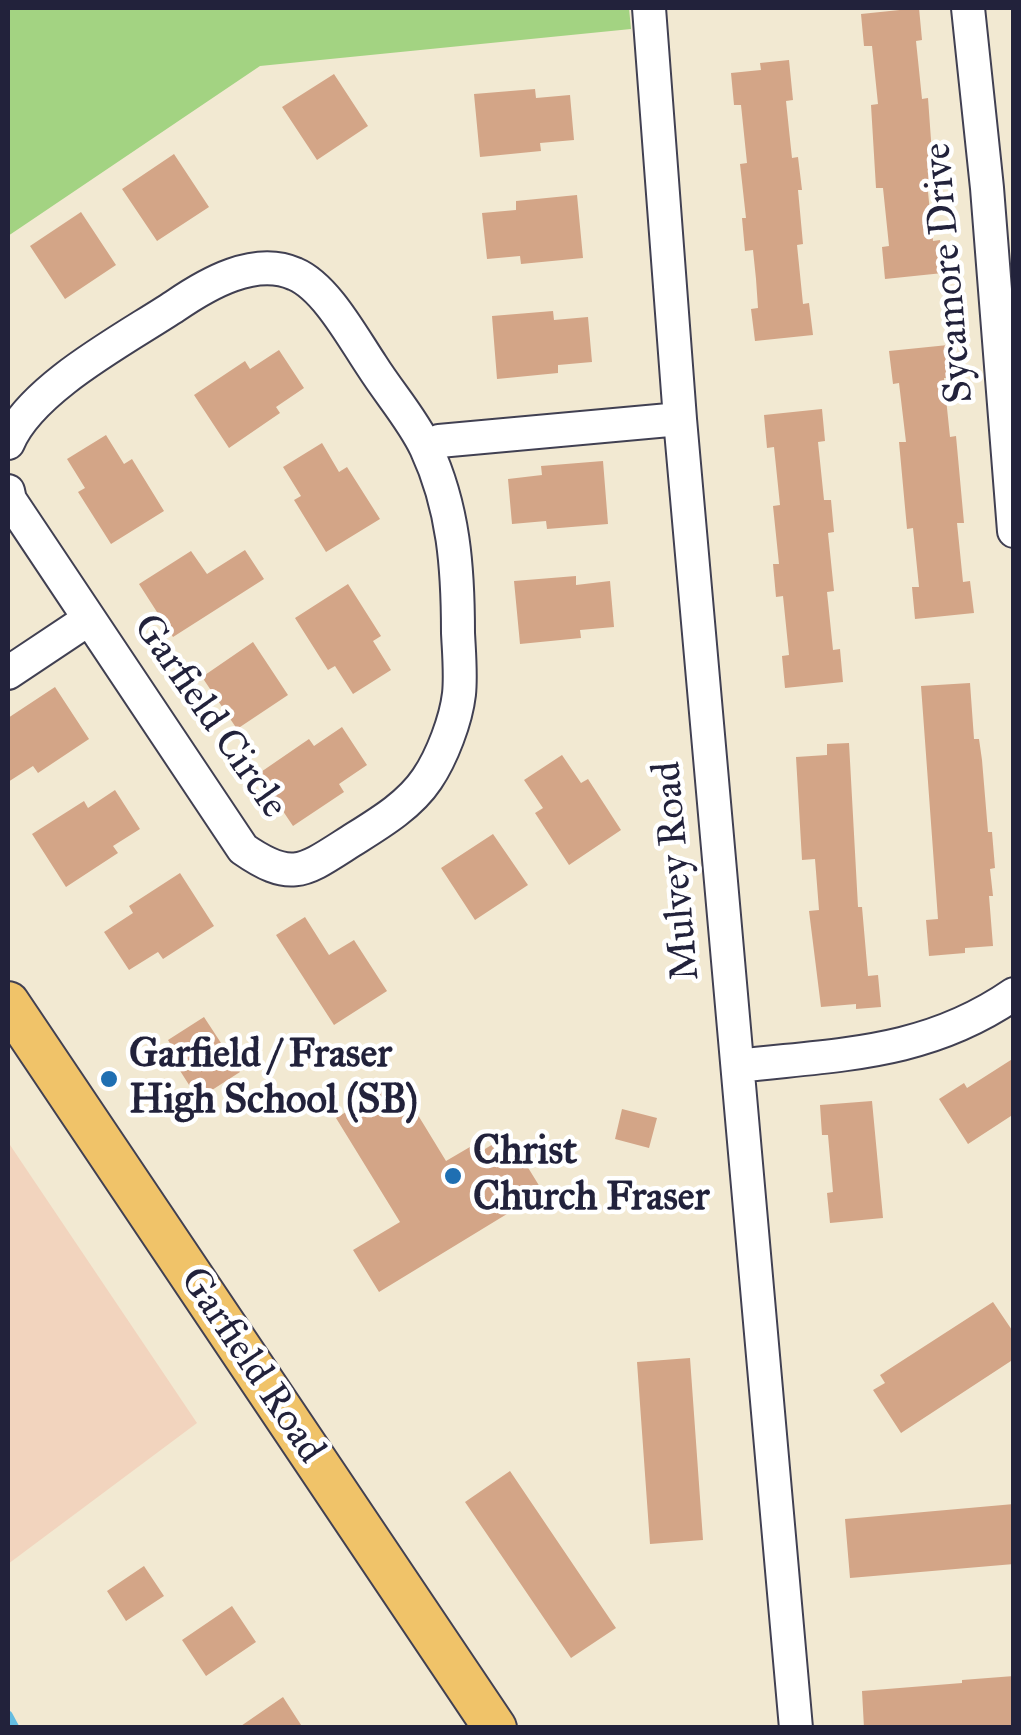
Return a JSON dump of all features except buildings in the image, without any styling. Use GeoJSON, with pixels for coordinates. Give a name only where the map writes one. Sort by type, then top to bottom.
{"type":"FeatureCollection","features":[{"type":"Feature","properties":{"kind":"main road","name":"Garfield Road"},"geometry":{"type":"LineString","coordinates":[[8,1003],[495,1728]]}},
{"type":"Feature","properties":{"kind":"street","name":"Mulvey Road"},"geometry":{"type":"LineString","coordinates":[[648,8],[680,419],[796,1728]]}},
{"type":"Feature","properties":{"kind":"street","name":"Sycamore Drive"},"geometry":{"type":"LineString","coordinates":[[968,8],[1014,531]]}},
{"type":"Feature","properties":{"kind":"street","name":"Garfield Circle"},"geometry":{"type":"LineString","coordinates":[[8,443],[31,406],[204,286],[232,274],[282,270],[311,284],[336,313],[426,447],[446,505],[456,550],[459,696],[446,740],[426,780],[394,814],[302,868],[279,871],[244,848],[10,500],[8,491]]}},
{"type":"Feature","properties":{"kind":"street"},"geometry":{"type":"LineString","coordinates":[[426,447],[440,441],[680,419]]}},
{"type":"Feature","properties":{"kind":"street","name":"Garfield Circle"},"geometry":{"type":"LineString","coordinates":[[8,674],[89,619]]}},
{"type":"Feature","properties":{"kind":"street"},"geometry":{"type":"LineString","coordinates":[[738,1066],[892,1048],[934,1037],[1014,994]]}},
{"type":"Feature","properties":{"kind":"shaded area"},"geometry":{"type":"Polygon","coordinates":[[[8,1142],[197,1423],[8,1564],[8,1142]]]}},
{"type":"Feature","properties":{"kind":"green space"},"geometry":{"type":"Polygon","coordinates":[[[8,8],[629,8],[631,29],[260,66],[8,236],[8,8]]]}},
{"type":"Feature","properties":{"kind":"waterway"},"geometry":{"type":"LineString","coordinates":[[8,1715],[15,1728]]}},
{"type":"Feature","properties":{"kind":"place","name":"Garfield / Fraser High School (SB)"},"geometry":{"type":"Point","coordinates":[109,1079]}},
{"type":"Feature","properties":{"kind":"place","name":"Christ Church Fraser"},"geometry":{"type":"Point","coordinates":[453,1176]}}]}
